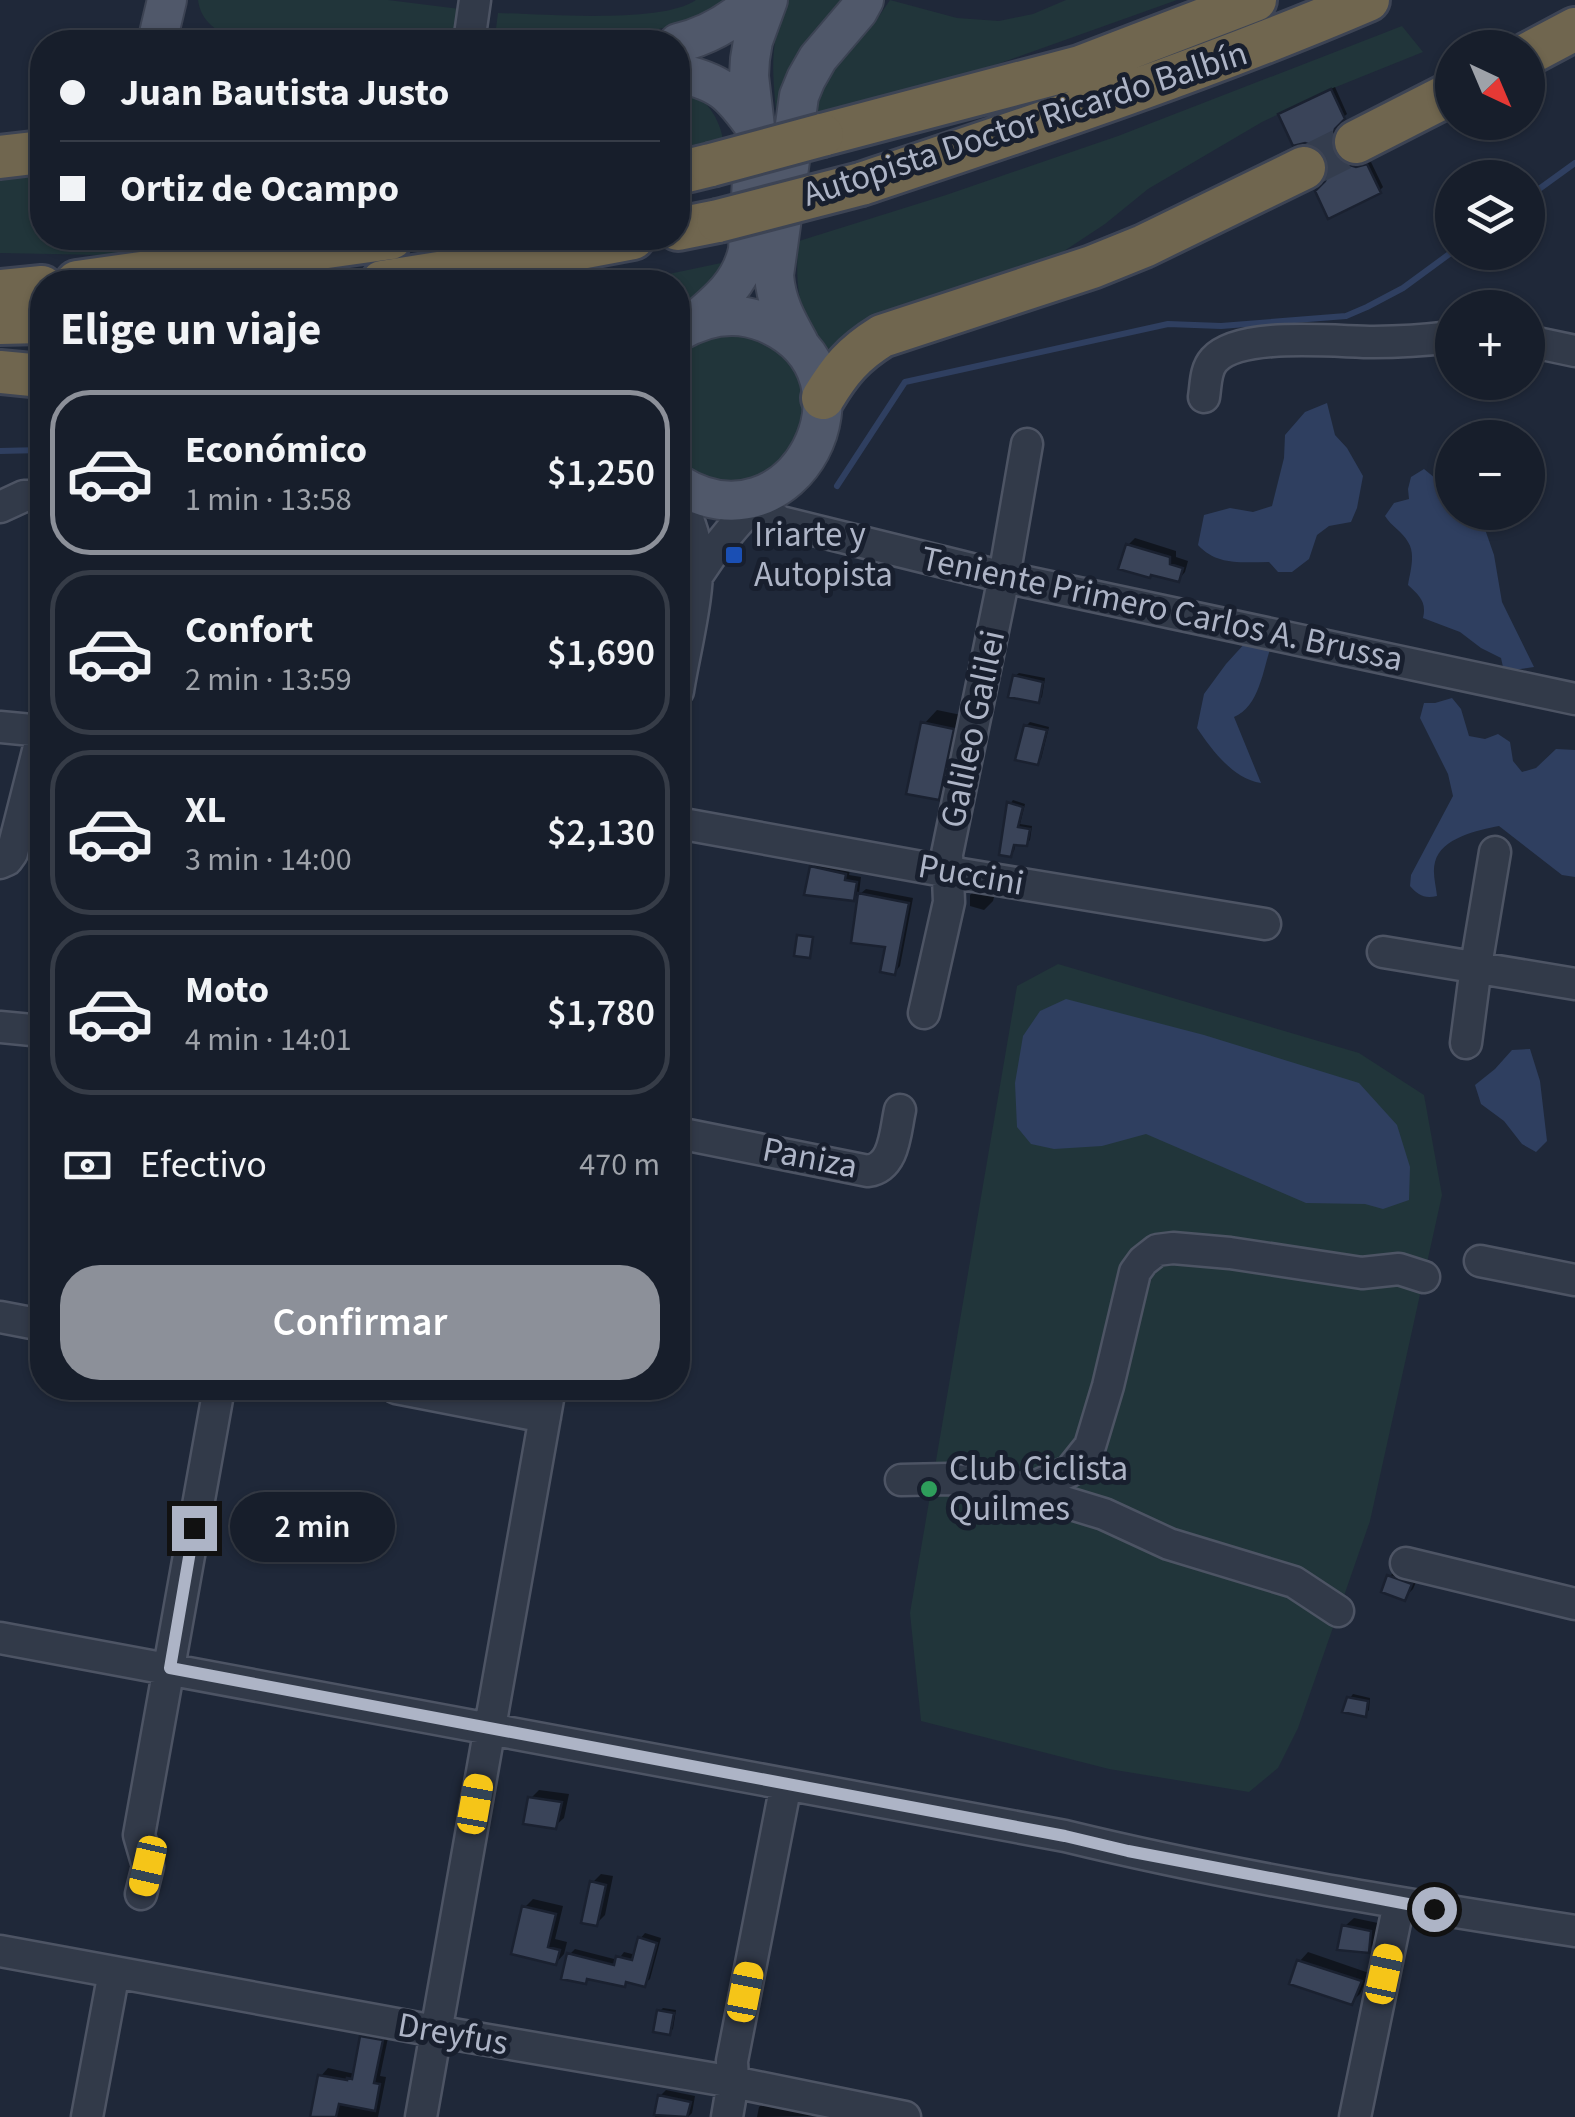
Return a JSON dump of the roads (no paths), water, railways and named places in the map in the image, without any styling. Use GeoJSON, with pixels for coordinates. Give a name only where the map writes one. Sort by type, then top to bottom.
{"type":"FeatureCollection","features":[{"type":"Feature","properties":{"kind":"highway","name":"Autopista Doctor Ricardo Balbín"},"geometry":{"type":"LineString","coordinates":[[694,169],[1080,67],[1254,0]]}},
{"type":"Feature","properties":{"kind":"highway","name":"Autopista Doctor Ricardo Balbín"},"geometry":{"type":"LineString","coordinates":[[698,225],[861,184],[1101,104],[1275,40],[1368,0]]}},
{"type":"Feature","properties":{"kind":"highway"},"geometry":{"type":"LineString","coordinates":[[1545,45],[1575,29]]}},
{"type":"Feature","properties":{"kind":"highway"},"geometry":{"type":"LineString","coordinates":[[1356,142],[1435,102]]}},
{"type":"Feature","properties":{"kind":"highway"},"geometry":{"type":"LineString","coordinates":[[0,157],[30,153]]}},
{"type":"Feature","properties":{"kind":"highway"},"geometry":{"type":"LineString","coordinates":[[822,398],[860,349],[882,336],[1092,267],[1304,168]]}},
{"type":"Feature","properties":{"kind":"highway"},"geometry":{"type":"LineString","coordinates":[[163,270],[305,250]]}},
{"type":"Feature","properties":{"kind":"highway"},"geometry":{"type":"LineString","coordinates":[[458,270],[570,250]]}},
{"type":"Feature","properties":{"kind":"highway"},"geometry":{"type":"LineString","coordinates":[[0,290],[30,288]]}},
{"type":"Feature","properties":{"kind":"highway"},"geometry":{"type":"LineString","coordinates":[[0,323],[30,322]]}},
{"type":"Feature","properties":{"kind":"highway"},"geometry":{"type":"LineString","coordinates":[[0,372],[30,375]]}},
{"type":"Feature","properties":{"kind":"main road"},"geometry":{"type":"LineString","coordinates":[[160,30],[167,0]]}},
{"type":"Feature","properties":{"kind":"main road"},"geometry":{"type":"LineString","coordinates":[[690,39],[716,29],[755,0]]}},
{"type":"Feature","properties":{"kind":"main road"},"geometry":{"type":"LineString","coordinates":[[690,324],[725,296],[746,263],[755,128],[750,59],[768,0]]}},
{"type":"Feature","properties":{"kind":"main road"},"geometry":{"type":"LineString","coordinates":[[690,490],[726,500],[762,498],[794,474],[811,452],[821,426],[822,398],[816,372],[781,312],[774,275],[794,122],[806,79],[864,0]]}},
{"type":"Feature","properties":{"kind":"main road"},"geometry":{"type":"LineString","coordinates":[[690,75],[723,89],[755,128]]}},
{"type":"Feature","properties":{"kind":"main road"},"geometry":{"type":"LineString","coordinates":[[690,326],[724,315],[753,318],[781,329],[803,350]]}},
{"type":"Feature","properties":{"kind":"street"},"geometry":{"type":"LineString","coordinates":[[471,30],[475,0]]}},
{"type":"Feature","properties":{"kind":"street"},"geometry":{"type":"LineString","coordinates":[[1204,397],[1208,369],[1227,350],[1256,343],[1435,338]]}},
{"type":"Feature","properties":{"kind":"street"},"geometry":{"type":"LineString","coordinates":[[1545,345],[1575,351]]}},
{"type":"Feature","properties":{"kind":"street","name":"Galileo Galilei"},"geometry":{"type":"LineString","coordinates":[[924,1014],[949,902],[947,854],[1004,578],[1027,444]]}},
{"type":"Feature","properties":{"kind":"street"},"geometry":{"type":"LineString","coordinates":[[0,507],[30,496]]}},
{"type":"Feature","properties":{"kind":"street"},"geometry":{"type":"LineString","coordinates":[[690,569],[762,498]]}},
{"type":"Feature","properties":{"kind":"street","name":"Teniente Primero Carlos A. Brussa"},"geometry":{"type":"LineString","coordinates":[[762,498],[781,522],[1004,578],[1575,699]]}},
{"type":"Feature","properties":{"kind":"street"},"geometry":{"type":"LineString","coordinates":[[690,527],[697,554],[690,567]]}},
{"type":"Feature","properties":{"kind":"street"},"geometry":{"type":"LineString","coordinates":[[0,727],[30,731]]}},
{"type":"Feature","properties":{"kind":"street"},"geometry":{"type":"LineString","coordinates":[[0,862],[12,853],[30,781]]}},
{"type":"Feature","properties":{"kind":"street","name":"Puccini"},"geometry":{"type":"LineString","coordinates":[[690,825],[1265,924]]}},
{"type":"Feature","properties":{"kind":"street"},"geometry":{"type":"LineString","coordinates":[[1466,1043],[1495,852]]}},
{"type":"Feature","properties":{"kind":"street"},"geometry":{"type":"LineString","coordinates":[[1383,952],[1575,984]]}},
{"type":"Feature","properties":{"kind":"street"},"geometry":{"type":"LineString","coordinates":[[0,1027],[30,1030]]}},
{"type":"Feature","properties":{"kind":"street","name":"Paniza"},"geometry":{"type":"LineString","coordinates":[[690,1135],[868,1171],[876,1170],[890,1156],[900,1110]]}},
{"type":"Feature","properties":{"kind":"street"},"geometry":{"type":"LineString","coordinates":[[1026,1490],[1070,1471],[1090,1446],[1134,1272],[1157,1250],[1230,1253],[1362,1273],[1399,1269],[1424,1276]]}},
{"type":"Feature","properties":{"kind":"street"},"geometry":{"type":"LineString","coordinates":[[1480,1261],[1575,1280]]}},
{"type":"Feature","properties":{"kind":"street"},"geometry":{"type":"LineString","coordinates":[[0,1317],[30,1323]]}},
{"type":"Feature","properties":{"kind":"street"},"geometry":{"type":"LineString","coordinates":[[142,1894],[148,1866],[139,1835],[217,1400]]}},
{"type":"Feature","properties":{"kind":"street"},"geometry":{"type":"LineString","coordinates":[[421,2117],[547,1402]]}},
{"type":"Feature","properties":{"kind":"street"},"geometry":{"type":"LineString","coordinates":[[901,1480],[948,1479],[1026,1490],[1104,1514],[1169,1544],[1294,1582],[1338,1610]]}},
{"type":"Feature","properties":{"kind":"street"},"geometry":{"type":"LineString","coordinates":[[1406,1563],[1575,1604]]}},
{"type":"Feature","properties":{"kind":"street"},"geometry":{"type":"LineString","coordinates":[[0,1638],[1065,1836],[1399,1903],[1575,1931]]}},
{"type":"Feature","properties":{"kind":"street"},"geometry":{"type":"LineString","coordinates":[[727,2117],[734,2082],[732,2061],[786,1784]]}},
{"type":"Feature","properties":{"kind":"street"},"geometry":{"type":"LineString","coordinates":[[1355,2117],[1399,1903]]}},
{"type":"Feature","properties":{"kind":"street","name":"Dreyfus"},"geometry":{"type":"LineString","coordinates":[[0,1951],[436,2032],[734,2082],[906,2117]]}},
{"type":"Feature","properties":{"kind":"street"},"geometry":{"type":"LineString","coordinates":[[86,2117],[114,1972]]}},
{"type":"Feature","properties":{"kind":"water"},"geometry":{"type":"Polygon","coordinates":[[[1327,403],[1335,435],[1363,476],[1351,522],[1329,526],[1317,535],[1309,559],[1292,572],[1278,572],[1269,562],[1230,561],[1205,552],[1198,545],[1204,515],[1230,508],[1253,512],[1272,506],[1284,458],[1285,435],[1305,412],[1327,403]]]}},
{"type":"Feature","properties":{"kind":"water"},"geometry":{"type":"Polygon","coordinates":[[[1424,469],[1435,478],[1435,530],[1485,530],[1502,602],[1534,667],[1503,667],[1501,658],[1460,632],[1423,618],[1423,603],[1408,585],[1412,552],[1385,516],[1394,503],[1409,499],[1411,477],[1424,469]]]}},
{"type":"Feature","properties":{"kind":"water"},"geometry":{"type":"Polygon","coordinates":[[[1246,642],[1271,646],[1255,696],[1234,717],[1261,783],[1232,770],[1197,728],[1204,694],[1246,642]]]}},
{"type":"Feature","properties":{"kind":"water"},"geometry":{"type":"Polygon","coordinates":[[[1452,698],[1461,709],[1469,736],[1485,739],[1498,734],[1510,742],[1513,761],[1522,772],[1536,768],[1556,749],[1575,750],[1575,877],[1562,875],[1499,826],[1461,836],[1445,847],[1434,866],[1437,896],[1422,896],[1410,886],[1411,875],[1453,796],[1448,774],[1420,718],[1424,703],[1452,698]]]}},
{"type":"Feature","properties":{"kind":"water"},"geometry":{"type":"Polygon","coordinates":[[[1066,999],[1204,1035],[1359,1083],[1397,1125],[1410,1167],[1409,1200],[1383,1209],[1365,1204],[1306,1203],[1146,1134],[1102,1146],[1054,1149],[1031,1144],[1017,1127],[1015,1083],[1023,1036],[1040,1011],[1066,999]]]}},
{"type":"Feature","properties":{"kind":"water"},"geometry":{"type":"Polygon","coordinates":[[[1530,1049],[1540,1081],[1547,1141],[1536,1152],[1522,1144],[1504,1121],[1481,1104],[1475,1085],[1512,1050],[1530,1049]]]}},
{"type":"Feature","properties":{"kind":"waterway"},"geometry":{"type":"LineString","coordinates":[[1545,185],[1575,163]]}},
{"type":"Feature","properties":{"kind":"waterway"},"geometry":{"type":"LineString","coordinates":[[837,486],[905,382],[1168,324],[1221,326],[1346,316],[1403,288],[1435,264]]}},
{"type":"Feature","properties":{"kind":"waterway"},"geometry":{"type":"LineString","coordinates":[[0,451],[30,450]]}},
{"type":"Feature","properties":{"kind":"tunnel"},"geometry":{"type":"LineString","coordinates":[[1304,168],[1356,142]]}},
{"type":"Feature","properties":{"kind":"place","name":"Iriarte y Autopista"},"geometry":{"type":"Point","coordinates":[734,555]}},
{"type":"Feature","properties":{"kind":"place","name":"Club Ciclista Quilmes"},"geometry":{"type":"Point","coordinates":[929,1489]}}]}
